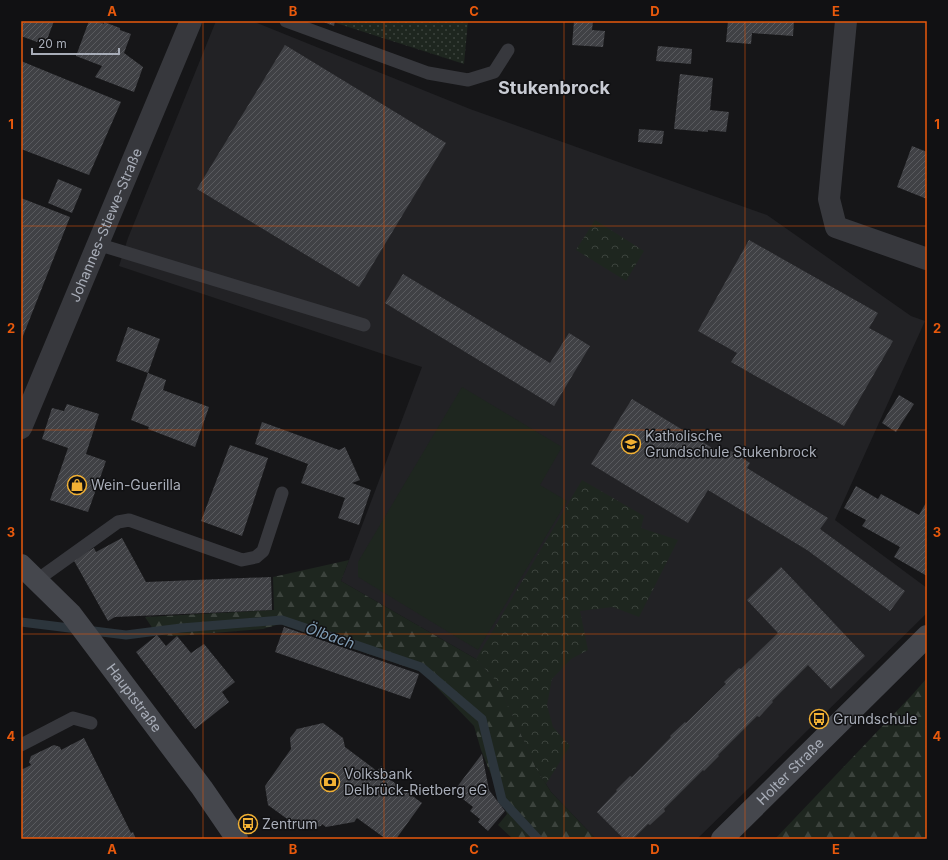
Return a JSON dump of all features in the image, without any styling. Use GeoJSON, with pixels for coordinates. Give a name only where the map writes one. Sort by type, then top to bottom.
{"type":"FeatureCollection","features":[{"type":"Feature","properties":{"kind":"main road","name":"Hauptstraße"},"geometry":{"type":"LineString","coordinates":[[21,565],[71,614],[202,788],[237,839]]}},
{"type":"Feature","properties":{"kind":"main road","name":"Holter Straße"},"geometry":{"type":"LineString","coordinates":[[722,839],[927,636]]}},
{"type":"Feature","properties":{"kind":"street","name":"Johannes-Stiewe-Straße"},"geometry":{"type":"LineString","coordinates":[[21,428],[191,21]]}},
{"type":"Feature","properties":{"kind":"street"},"geometry":{"type":"LineString","coordinates":[[846,21],[829,199],[836,226],[927,260]]}},
{"type":"Feature","properties":{"kind":"lane"},"geometry":{"type":"LineString","coordinates":[[286,21],[428,73],[468,80],[494,72],[508,50]]}},
{"type":"Feature","properties":{"kind":"lane"},"geometry":{"type":"LineString","coordinates":[[98,244],[364,325]]}},
{"type":"Feature","properties":{"kind":"lane"},"geometry":{"type":"LineString","coordinates":[[37,580],[118,522],[129,520],[242,560],[256,557],[263,551],[282,493]]}},
{"type":"Feature","properties":{"kind":"lane"},"geometry":{"type":"LineString","coordinates":[[21,745],[73,718],[91,723]]}},
{"type":"Feature","properties":{"kind":"shaded area","name":"Katholische Grundschule Stukenbrock"},"geometry":{"type":"Polygon","coordinates":[[[216,21],[252,21],[470,109],[767,215],[911,316],[925,321],[835,520],[927,588],[927,613],[697,839],[596,839],[551,792],[536,768],[476,659],[341,581],[422,367],[119,266],[128,238],[216,21]]]}},
{"type":"Feature","properties":{"kind":"green space"},"geometry":{"type":"Polygon","coordinates":[[[337,21],[468,21],[464,64],[336,23],[337,21]]]}},
{"type":"Feature","properties":{"kind":"green space"},"geometry":{"type":"Polygon","coordinates":[[[595,220],[644,251],[626,281],[576,250],[595,220]]]}},
{"type":"Feature","properties":{"kind":"green space"},"geometry":{"type":"Polygon","coordinates":[[[462,387],[562,447],[540,485],[567,501],[478,650],[358,577],[358,562],[462,387]]]}},
{"type":"Feature","properties":{"kind":"green space"},"geometry":{"type":"Polygon","coordinates":[[[582,480],[644,516],[641,528],[678,540],[639,617],[613,607],[580,611],[588,650],[571,659],[552,679],[547,705],[553,727],[570,746],[546,784],[536,768],[498,683],[476,659],[582,480]]]}},
{"type":"Feature","properties":{"kind":"green space"},"geometry":{"type":"Polygon","coordinates":[[[349,560],[341,581],[476,659],[498,683],[536,768],[551,792],[596,839],[513,839],[498,825],[507,814],[481,750],[474,726],[422,672],[280,624],[263,629],[177,636],[157,635],[145,617],[274,610],[273,577],[349,560]]]}},
{"type":"Feature","properties":{"kind":"green space"},"geometry":{"type":"Polygon","coordinates":[[[927,678],[927,839],[775,839],[912,695],[927,678]]]}},
{"type":"Feature","properties":{"kind":"building"},"geometry":{"type":"Polygon","coordinates":[[[21,21],[54,21],[45,45],[21,36],[21,21]]]}},
{"type":"Feature","properties":{"kind":"building"},"geometry":{"type":"Polygon","coordinates":[[[89,21],[96,21],[104,24],[104,22],[131,34],[124,53],[143,67],[134,92],[95,77],[102,66],[76,56],[89,21]]]}},
{"type":"Feature","properties":{"kind":"building"},"geometry":{"type":"Polygon","coordinates":[[[321,21],[335,21],[334,26],[321,21]]]}},
{"type":"Feature","properties":{"kind":"building"},"geometry":{"type":"Polygon","coordinates":[[[574,21],[593,21],[592,30],[605,31],[603,47],[572,45],[574,21]]]}},
{"type":"Feature","properties":{"kind":"building"},"geometry":{"type":"Polygon","coordinates":[[[728,21],[794,21],[793,36],[752,33],[751,44],[726,42],[728,21]]]}},
{"type":"Feature","properties":{"kind":"building"},"geometry":{"type":"Polygon","coordinates":[[[285,45],[446,143],[359,287],[197,189],[285,45]]]}},
{"type":"Feature","properties":{"kind":"building"},"geometry":{"type":"Polygon","coordinates":[[[658,46],[692,49],[691,64],[656,61],[658,46]]]}},
{"type":"Feature","properties":{"kind":"building"},"geometry":{"type":"Polygon","coordinates":[[[21,61],[121,102],[89,175],[21,149],[21,61]]]}},
{"type":"Feature","properties":{"kind":"building"},"geometry":{"type":"Polygon","coordinates":[[[680,74],[713,78],[710,110],[729,112],[726,132],[674,129],[680,74]]]}},
{"type":"Feature","properties":{"kind":"building"},"geometry":{"type":"Polygon","coordinates":[[[639,129],[664,131],[662,144],[638,142],[639,129]]]}},
{"type":"Feature","properties":{"kind":"building"},"geometry":{"type":"Polygon","coordinates":[[[912,146],[927,152],[927,199],[897,187],[912,146]]]}},
{"type":"Feature","properties":{"kind":"building"},"geometry":{"type":"Polygon","coordinates":[[[58,179],[82,189],[72,213],[48,203],[58,179]]]}},
{"type":"Feature","properties":{"kind":"building"},"geometry":{"type":"Polygon","coordinates":[[[21,198],[70,217],[21,341],[21,198]]]}},
{"type":"Feature","properties":{"kind":"building"},"geometry":{"type":"Polygon","coordinates":[[[749,240],[878,313],[869,328],[893,341],[844,426],[731,362],[737,353],[698,331],[749,240]]]}},
{"type":"Feature","properties":{"kind":"building"},"geometry":{"type":"Polygon","coordinates":[[[403,274],[550,363],[569,333],[590,346],[554,406],[385,303],[403,274]]]}},
{"type":"Feature","properties":{"kind":"building"},"geometry":{"type":"Polygon","coordinates":[[[128,327],[160,339],[148,373],[116,361],[128,327]]]}},
{"type":"Feature","properties":{"kind":"building"},"geometry":{"type":"Polygon","coordinates":[[[148,373],[166,380],[163,390],[209,407],[195,447],[148,429],[149,427],[131,420],[148,373]]]}},
{"type":"Feature","properties":{"kind":"building"},"geometry":{"type":"Polygon","coordinates":[[[899,395],[914,404],[896,432],[882,423],[899,395]]]}},
{"type":"Feature","properties":{"kind":"building"},"geometry":{"type":"Polygon","coordinates":[[[632,399],[727,457],[731,451],[750,463],[747,468],[828,518],[820,529],[905,591],[890,611],[807,550],[708,490],[688,523],[591,464],[632,399]]]}},
{"type":"Feature","properties":{"kind":"building"},"geometry":{"type":"Polygon","coordinates":[[[67,404],[99,414],[86,454],[106,461],[88,512],[50,500],[68,448],[42,439],[52,408],[64,411],[67,404]]]}},
{"type":"Feature","properties":{"kind":"building"},"geometry":{"type":"Polygon","coordinates":[[[262,422],[339,450],[345,447],[360,480],[352,483],[371,490],[359,525],[338,518],[345,498],[301,483],[308,464],[255,444],[262,422]]]}},
{"type":"Feature","properties":{"kind":"building"},"geometry":{"type":"Polygon","coordinates":[[[230,445],[268,458],[242,536],[201,521],[230,445]]]}},
{"type":"Feature","properties":{"kind":"building"},"geometry":{"type":"Polygon","coordinates":[[[856,486],[878,499],[881,494],[919,515],[927,501],[927,576],[894,557],[900,547],[862,526],[866,520],[844,508],[856,486]]]}},
{"type":"Feature","properties":{"kind":"building"},"geometry":{"type":"Polygon","coordinates":[[[122,538],[146,582],[271,577],[272,610],[115,617],[108,621],[73,559],[94,548],[96,552],[122,538]]]}},
{"type":"Feature","properties":{"kind":"building"},"geometry":{"type":"Polygon","coordinates":[[[781,567],[865,656],[831,689],[808,665],[772,701],[773,702],[759,717],[757,716],[704,771],[703,770],[664,809],[665,811],[650,825],[648,824],[633,839],[624,839],[597,812],[617,791],[616,790],[630,776],[632,777],[671,737],[670,736],[685,722],[686,723],[726,684],[724,682],[739,668],[741,669],[778,633],[747,600],[781,567]]]}},
{"type":"Feature","properties":{"kind":"building"},"geometry":{"type":"Polygon","coordinates":[[[284,627],[419,674],[410,699],[275,652],[284,627]]]}},
{"type":"Feature","properties":{"kind":"building"},"geometry":{"type":"Polygon","coordinates":[[[157,635],[166,646],[177,636],[191,653],[204,644],[235,682],[222,692],[229,702],[195,729],[136,652],[157,635]]]}},
{"type":"Feature","properties":{"kind":"building","name":"Volksbank Delbrück-Rietberg eG"},"geometry":{"type":"Polygon","coordinates":[[[323,723],[343,738],[345,747],[377,771],[381,766],[391,774],[388,778],[422,803],[396,839],[386,839],[357,818],[354,822],[326,827],[322,824],[321,826],[301,829],[268,805],[265,786],[291,749],[290,738],[297,729],[323,723]]]}},
{"type":"Feature","properties":{"kind":"building"},"geometry":{"type":"Polygon","coordinates":[[[84,738],[131,833],[133,832],[136,839],[21,839],[21,770],[31,765],[29,762],[31,756],[54,745],[60,747],[61,750],[84,738]]]}},
{"type":"Feature","properties":{"kind":"building"},"geometry":{"type":"Polygon","coordinates":[[[482,754],[489,790],[505,811],[488,831],[478,822],[480,819],[470,811],[473,807],[463,799],[466,795],[457,787],[482,754]]]}},
{"type":"Feature","properties":{"kind":"waterway","name":"Ölbach"},"geometry":{"type":"LineString","coordinates":[[21,622],[126,635],[181,628],[282,620],[421,667],[482,719],[502,800],[538,839]]}},
{"type":"Feature","properties":{"kind":"place","name":"Katholische Grundschule Stukenbrock"},"geometry":{"type":"Point","coordinates":[631,444]}},
{"type":"Feature","properties":{"kind":"place","name":"Wein-Guerilla"},"geometry":{"type":"Point","coordinates":[77,485]}},
{"type":"Feature","properties":{"kind":"place","name":"Grundschule"},"geometry":{"type":"Point","coordinates":[819,719]}},
{"type":"Feature","properties":{"kind":"place","name":"Volksbank Delbrück-Rietberg eG"},"geometry":{"type":"Point","coordinates":[330,782]}},
{"type":"Feature","properties":{"kind":"place","name":"Zentrum"},"geometry":{"type":"Point","coordinates":[248,824]}},
{"type":"Feature","properties":{"kind":"district","name":"Stukenbrock"},"geometry":{"type":"Point","coordinates":[554,88]}}]}
